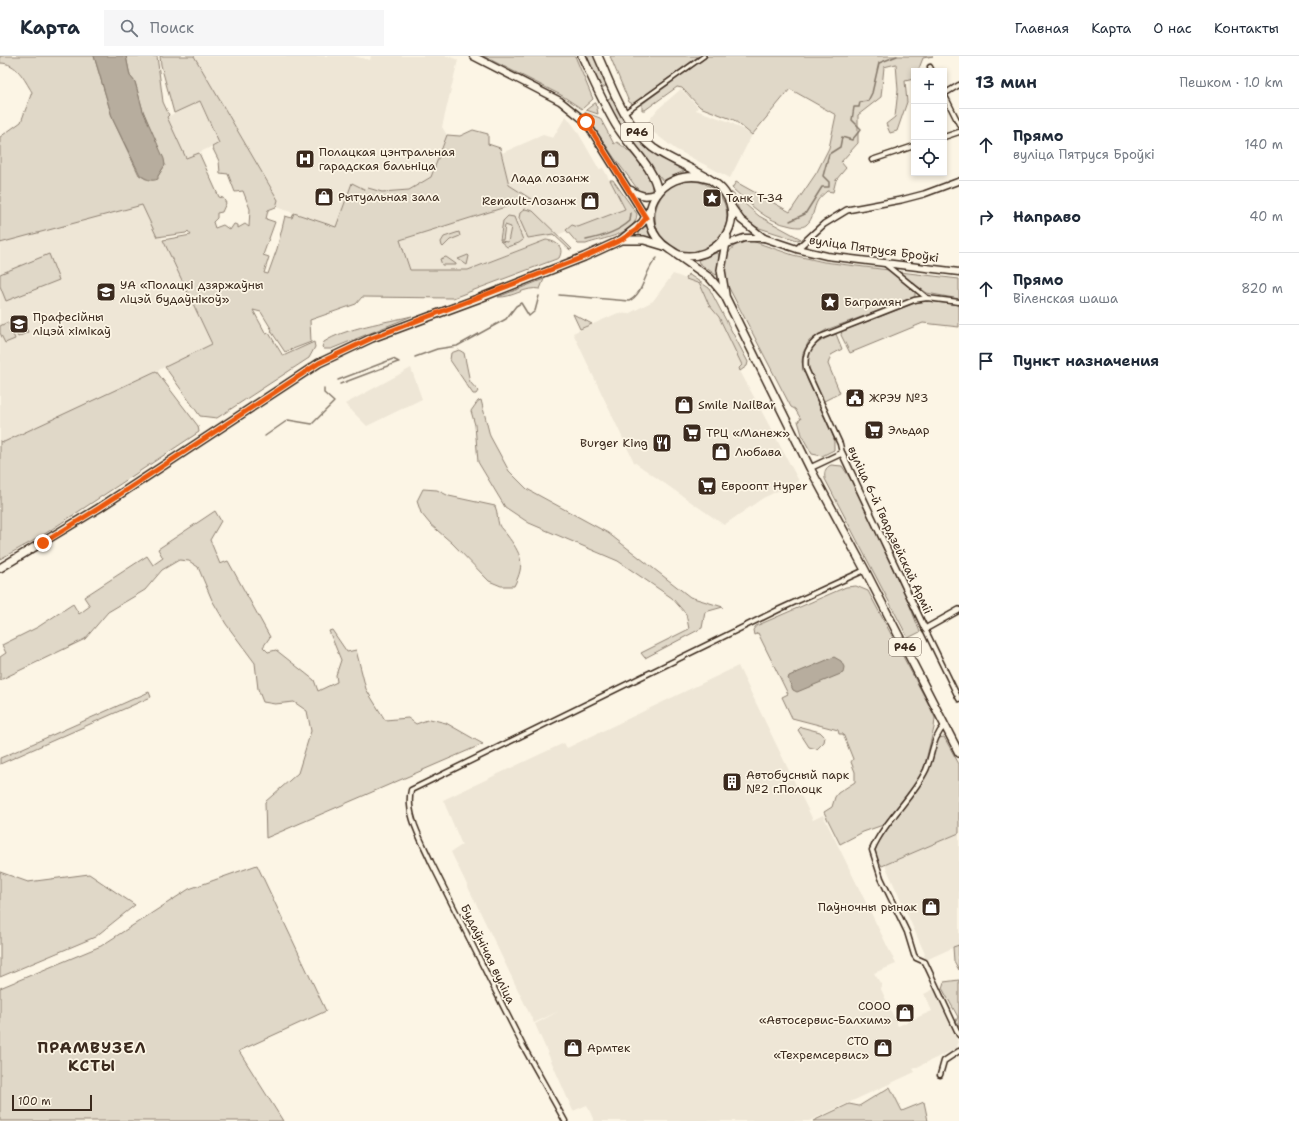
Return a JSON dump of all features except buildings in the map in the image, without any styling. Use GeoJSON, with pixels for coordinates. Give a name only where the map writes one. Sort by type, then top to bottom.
{"type":"FeatureCollection","features":[{"type":"Feature","properties":{"kind":"main road"},"geometry":{"type":"LineString","coordinates":[[473,56],[560,101],[586,122],[652,227]]}},
{"type":"Feature","properties":{"kind":"main road","name":"Р46"},"geometry":{"type":"LineString","coordinates":[[582,56],[612,118],[628,143],[653,174],[658,192]]}},
{"type":"Feature","properties":{"kind":"main road","name":"Р46"},"geometry":{"type":"LineString","coordinates":[[598,56],[623,114],[640,136],[654,148],[708,179],[724,191],[731,206],[732,217],[727,234],[721,277],[725,296]]}},
{"type":"Feature","properties":{"kind":"main road","name":"Р46"},"geometry":{"type":"LineString","coordinates":[[708,179],[689,176],[680,177],[665,186],[658,192],[651,208],[650,219],[652,227],[659,241],[665,247],[710,278],[725,296],[810,468],[946,724],[959,753]]}},
{"type":"Feature","properties":{"kind":"main road"},"geometry":{"type":"LineString","coordinates":[[628,187],[639,195],[645,196],[658,192]]}},
{"type":"Feature","properties":{"kind":"main road","name":"вуліца Пятруся Броўкі"},"geometry":{"type":"LineString","coordinates":[[731,206],[741,220],[764,238]]}},
{"type":"Feature","properties":{"kind":"main road"},"geometry":{"type":"LineString","coordinates":[[0,568],[99,508],[319,363],[372,338],[480,298],[584,257],[621,240],[636,230],[646,218],[651,208]]}},
{"type":"Feature","properties":{"kind":"main road","name":"Р46"},"geometry":{"type":"LineString","coordinates":[[677,254],[691,257],[713,249],[727,234]]}},
{"type":"Feature","properties":{"kind":"main road","name":"вуліца Пятруся Броўкі"},"geometry":{"type":"LineString","coordinates":[[713,249],[744,238],[764,238],[797,249],[827,256],[959,272]]}},
{"type":"Feature","properties":{"kind":"main road"},"geometry":{"type":"LineString","coordinates":[[621,240],[644,240],[665,247]]}},
{"type":"Feature","properties":{"kind":"street"},"geometry":{"type":"LineString","coordinates":[[623,114],[704,56]]}},
{"type":"Feature","properties":{"kind":"street"},"geometry":{"type":"LineString","coordinates":[[947,92],[959,85]]}},
{"type":"Feature","properties":{"kind":"street"},"geometry":{"type":"LineString","coordinates":[[947,100],[959,124]]}},
{"type":"Feature","properties":{"kind":"street"},"geometry":{"type":"LineString","coordinates":[[947,136],[959,132]]}},
{"type":"Feature","properties":{"kind":"street"},"geometry":{"type":"LineString","coordinates":[[872,160],[911,147]]}},
{"type":"Feature","properties":{"kind":"street"},"geometry":{"type":"LineString","coordinates":[[797,249],[824,224],[847,210],[901,200],[924,194],[959,181]]}},
{"type":"Feature","properties":{"kind":"street"},"geometry":{"type":"LineString","coordinates":[[884,263],[927,298],[959,302]]}},
{"type":"Feature","properties":{"kind":"street","name":"вуліца 6-й Гвардзейскай Арміі"},"geometry":{"type":"LineString","coordinates":[[927,298],[914,300],[820,337],[809,347],[805,361],[806,369],[840,444],[842,453],[959,699]]}},
{"type":"Feature","properties":{"kind":"street"},"geometry":{"type":"LineString","coordinates":[[810,468],[842,453]]}},
{"type":"Feature","properties":{"kind":"street","name":"Будаўнічая вуліца"},"geometry":{"type":"LineString","coordinates":[[565,1121],[522,1046],[432,862],[419,834],[410,808],[408,800],[410,790],[780,609],[865,570]]}},
{"type":"Feature","properties":{"kind":"street"},"geometry":{"type":"LineString","coordinates":[[925,629],[959,610]]}},
{"type":"Feature","properties":{"kind":"street"},"geometry":{"type":"LineString","coordinates":[[946,724],[933,743],[926,769],[918,783],[884,828],[872,850],[881,878],[907,932],[914,955],[916,958],[925,962],[959,1035]]}},
{"type":"Feature","properties":{"kind":"street"},"geometry":{"type":"LineString","coordinates":[[940,1075],[944,1061],[959,1051]]}},
{"type":"Feature","properties":{"kind":"shaded area"},"geometry":{"type":"Polygon","coordinates":[[[0,56],[94,56],[113,120],[139,175],[146,179],[158,176],[165,165],[143,111],[135,82],[130,76],[126,56],[157,56],[163,102],[169,115],[167,117],[186,158],[199,153],[219,197],[223,198],[226,203],[222,212],[217,213],[217,218],[213,222],[215,228],[223,225],[230,230],[234,224],[238,225],[238,228],[245,224],[249,227],[250,209],[243,191],[235,192],[228,174],[220,173],[219,161],[212,147],[219,143],[200,101],[174,113],[160,56],[194,56],[278,200],[276,207],[268,210],[266,219],[275,222],[263,255],[269,257],[264,273],[268,274],[277,249],[285,216],[292,218],[294,213],[336,227],[352,183],[366,190],[368,188],[382,192],[409,190],[431,177],[447,135],[460,136],[473,130],[488,134],[488,144],[500,148],[509,185],[531,199],[400,240],[410,270],[468,270],[546,240],[556,243],[560,248],[561,254],[559,258],[453,298],[362,297],[356,304],[310,320],[311,342],[285,352],[271,331],[272,330],[261,312],[253,310],[266,334],[269,333],[283,356],[314,342],[315,347],[309,358],[217,418],[200,416],[165,367],[212,344],[163,240],[191,235],[188,231],[186,233],[157,237],[142,205],[0,243],[0,137],[21,122],[32,92],[23,77],[15,69],[6,64],[0,63],[0,56]]]}},
{"type":"Feature","properties":{"kind":"shaded area"},"geometry":{"type":"Polygon","coordinates":[[[94,56],[126,56],[130,76],[135,82],[143,111],[164,159],[165,165],[158,176],[158,179],[149,180],[140,175],[113,120],[94,56]]]}},
{"type":"Feature","properties":{"kind":"shaded area","name":"Полацкая цэнтральная гарадская бальніца"},"geometry":{"type":"Polygon","coordinates":[[[194,56],[353,56],[370,60],[371,56],[448,56],[458,60],[442,127],[447,135],[431,177],[409,190],[382,192],[368,188],[336,227],[276,207],[278,199],[194,56]]]}},
{"type":"Feature","properties":{"kind":"shaded area"},"geometry":{"type":"Polygon","coordinates":[[[483,56],[575,56],[593,99],[582,109],[561,95],[483,56]]]}},
{"type":"Feature","properties":{"kind":"shaded area"},"geometry":{"type":"Polygon","coordinates":[[[587,56],[594,56],[606,86],[601,88],[587,56]]]}},
{"type":"Feature","properties":{"kind":"shaded area"},"geometry":{"type":"Polygon","coordinates":[[[610,56],[699,56],[633,104],[629,102],[610,56]]]}},
{"type":"Feature","properties":{"kind":"shaded area"},"geometry":{"type":"Polygon","coordinates":[[[708,56],[933,56],[923,58],[919,68],[911,68],[911,80],[905,81],[907,102],[897,131],[890,133],[886,124],[895,117],[898,90],[896,64],[884,67],[881,97],[858,115],[858,143],[841,162],[846,168],[836,180],[833,192],[827,191],[818,200],[809,223],[799,227],[782,224],[759,212],[732,188],[736,182],[790,212],[817,172],[829,148],[836,115],[790,89],[752,135],[734,120],[700,107],[682,88],[677,87],[645,110],[642,110],[642,104],[708,56]]]}},
{"type":"Feature","properties":{"kind":"shaded area"},"geometry":{"type":"Polygon","coordinates":[[[681,89],[698,107],[696,110],[730,122],[752,135],[730,178],[675,149],[653,132],[646,124],[658,109],[681,89]]]}},
{"type":"Feature","properties":{"kind":"shaded area"},"geometry":{"type":"Polygon","coordinates":[[[612,97],[627,126],[619,124],[607,99],[612,97]]]}},
{"type":"Feature","properties":{"kind":"shaded area"},"geometry":{"type":"Polygon","coordinates":[[[199,101],[219,143],[186,159],[167,117],[199,101]]]}},
{"type":"Feature","properties":{"kind":"shaded area"},"geometry":{"type":"Polygon","coordinates":[[[595,103],[598,114],[586,110],[595,103]]]}},
{"type":"Feature","properties":{"kind":"shaded area"},"geometry":{"type":"Polygon","coordinates":[[[584,112],[600,118],[614,144],[617,142],[629,151],[641,164],[650,178],[652,185],[651,192],[642,193],[639,191],[613,156],[584,112]]]}},
{"type":"Feature","properties":{"kind":"shaded area"},"geometry":{"type":"Polygon","coordinates":[[[566,116],[576,129],[599,169],[603,168],[625,209],[578,227],[572,225],[565,232],[468,270],[410,270],[400,240],[531,199],[509,185],[502,153],[543,135],[553,138],[566,116]]]}},
{"type":"Feature","properties":{"kind":"shaded area"},"geometry":{"type":"Polygon","coordinates":[[[620,126],[628,128],[648,150],[684,171],[663,181],[629,140],[620,126]]]}},
{"type":"Feature","properties":{"kind":"shaded area"},"geometry":{"type":"Polygon","coordinates":[[[610,180],[613,180],[637,214],[635,221],[631,227],[617,235],[586,244],[578,244],[566,230],[572,225],[578,227],[625,209],[610,180]]]}},
{"type":"Feature","properties":{"kind":"shaded area"},"geometry":{"type":"Polygon","coordinates":[[[691,181],[711,187],[721,197],[727,217],[721,237],[711,247],[691,253],[671,247],[661,237],[655,217],[661,197],[671,187],[691,181]]]}},
{"type":"Feature","properties":{"kind":"shaded area"},"geometry":{"type":"Polygon","coordinates":[[[731,192],[759,216],[801,239],[797,240],[753,226],[741,214],[731,192]]]}},
{"type":"Feature","properties":{"kind":"shaded area","name":"УА «Полацкі дзяржаўны ліцэй будаўнікоў»"},"geometry":{"type":"Polygon","coordinates":[[[143,198],[212,344],[76,410],[4,442],[0,441],[0,229],[143,198]]]}},
{"type":"Feature","properties":{"kind":"shaded area"},"geometry":{"type":"Polygon","coordinates":[[[525,209],[533,211],[572,249],[570,250],[553,234],[528,238],[519,218],[520,213],[525,209]]]}},
{"type":"Feature","properties":{"kind":"shaded area"},"geometry":{"type":"Polygon","coordinates":[[[508,216],[514,217],[523,240],[507,247],[500,241],[508,242],[511,227],[505,225],[503,240],[500,240],[503,221],[508,216]]]}},
{"type":"Feature","properties":{"kind":"shaded area"},"geometry":{"type":"Polygon","coordinates":[[[644,226],[647,227],[651,238],[640,236],[638,233],[644,226]]]}},
{"type":"Feature","properties":{"kind":"shaded area"},"geometry":{"type":"Polygon","coordinates":[[[459,232],[460,236],[450,240],[443,247],[442,246],[441,242],[444,237],[459,232]]]}},
{"type":"Feature","properties":{"kind":"shaded area"},"geometry":{"type":"Polygon","coordinates":[[[744,241],[752,241],[793,255],[824,262],[889,270],[915,292],[915,297],[913,298],[826,330],[809,341],[803,353],[802,362],[807,379],[834,438],[834,450],[822,456],[812,454],[803,438],[798,421],[801,419],[795,409],[791,407],[728,286],[725,272],[726,259],[732,248],[744,241]]]}},
{"type":"Feature","properties":{"kind":"shaded area"},"geometry":{"type":"Polygon","coordinates":[[[716,253],[719,254],[718,273],[716,275],[699,263],[698,260],[716,253]]]}},
{"type":"Feature","properties":{"kind":"shaded area"},"geometry":{"type":"Polygon","coordinates":[[[49,254],[59,280],[6,301],[0,286],[0,274],[49,254]]]}},
{"type":"Feature","properties":{"kind":"shaded area"},"geometry":{"type":"Polygon","coordinates":[[[468,255],[467,265],[458,259],[468,255]]]}},
{"type":"Feature","properties":{"kind":"shaded area"},"geometry":{"type":"Polygon","coordinates":[[[446,257],[456,265],[442,265],[440,259],[446,257]]]}},
{"type":"Feature","properties":{"kind":"shaded area"},"geometry":{"type":"Polygon","coordinates":[[[900,272],[959,279],[959,299],[927,293],[900,274],[900,272]]]}},
{"type":"Feature","properties":{"kind":"shaded area"},"geometry":{"type":"Polygon","coordinates":[[[673,274],[700,284],[709,305],[719,317],[742,365],[738,367],[740,371],[799,481],[763,498],[724,525],[634,462],[573,333],[618,313],[628,314],[653,301],[673,274]]]}},
{"type":"Feature","properties":{"kind":"shaded area"},"geometry":{"type":"Polygon","coordinates":[[[688,274],[709,288],[748,362],[747,366],[740,371],[739,368],[742,365],[719,317],[709,305],[700,284],[686,279],[688,274]]]}},
{"type":"Feature","properties":{"kind":"shaded area"},"geometry":{"type":"Polygon","coordinates":[[[544,279],[540,289],[529,289],[509,296],[498,297],[544,279]]]}},
{"type":"Feature","properties":{"kind":"shaded area"},"geometry":{"type":"Polygon","coordinates":[[[929,301],[959,305],[959,327],[923,323],[850,353],[841,335],[842,331],[918,302],[929,301]]]}},
{"type":"Feature","properties":{"kind":"shaded area"},"geometry":{"type":"Polygon","coordinates":[[[573,314],[592,324],[580,329],[573,314]]]}},
{"type":"Feature","properties":{"kind":"shaded area"},"geometry":{"type":"Polygon","coordinates":[[[21,316],[28,332],[18,337],[10,321],[21,316]]]}},
{"type":"Feature","properties":{"kind":"shaded area"},"geometry":{"type":"Polygon","coordinates":[[[412,316],[331,349],[324,349],[322,347],[324,342],[354,329],[412,316]]]}},
{"type":"Feature","properties":{"kind":"shaded area"},"geometry":{"type":"Polygon","coordinates":[[[8,322],[15,339],[5,343],[0,333],[0,326],[8,322]]]}},
{"type":"Feature","properties":{"kind":"shaded area"},"geometry":{"type":"Polygon","coordinates":[[[836,334],[842,349],[831,355],[828,364],[840,393],[824,401],[809,370],[809,354],[822,340],[836,334]]]}},
{"type":"Feature","properties":{"kind":"shaded area"},"geometry":{"type":"Polygon","coordinates":[[[459,350],[464,353],[470,382],[478,391],[476,394],[473,394],[450,360],[451,353],[459,350]]]}},
{"type":"Feature","properties":{"kind":"shaded area"},"geometry":{"type":"Polygon","coordinates":[[[411,368],[422,399],[367,426],[345,404],[411,368]]]}},
{"type":"Feature","properties":{"kind":"shaded area"},"geometry":{"type":"Polygon","coordinates":[[[156,371],[198,426],[199,432],[40,537],[0,559],[0,441],[4,442],[156,371]]]}},
{"type":"Feature","properties":{"kind":"shaded area"},"geometry":{"type":"Polygon","coordinates":[[[481,400],[490,436],[509,471],[527,489],[608,533],[690,597],[723,607],[705,612],[702,628],[645,658],[641,653],[689,629],[686,614],[672,598],[618,561],[529,523],[505,507],[478,462],[475,425],[471,411],[478,401],[481,400]]]}},
{"type":"Feature","properties":{"kind":"shaded area"},"geometry":{"type":"Polygon","coordinates":[[[831,465],[842,466],[852,481],[908,601],[920,632],[908,638],[825,479],[825,470],[831,465]]]}},
{"type":"Feature","properties":{"kind":"shaded area"},"geometry":{"type":"Polygon","coordinates":[[[423,489],[437,490],[449,496],[495,506],[498,523],[519,553],[521,565],[518,578],[514,586],[501,586],[489,581],[452,543],[430,524],[421,513],[417,501],[423,489]]]}},
{"type":"Feature","properties":{"kind":"shaded area"},"geometry":{"type":"Polygon","coordinates":[[[215,511],[221,521],[210,540],[220,564],[228,561],[270,637],[263,647],[268,652],[276,650],[314,680],[318,691],[337,682],[336,675],[341,660],[329,631],[332,630],[347,652],[356,650],[366,689],[385,720],[408,718],[416,724],[430,719],[446,723],[483,744],[266,838],[265,802],[298,773],[311,731],[307,711],[294,702],[275,704],[263,702],[258,689],[255,663],[226,624],[212,600],[198,567],[189,561],[179,560],[162,570],[145,590],[108,612],[85,639],[0,680],[0,657],[6,653],[2,645],[38,627],[73,604],[79,614],[90,606],[84,597],[147,556],[153,565],[163,558],[158,549],[215,511]]]}},
{"type":"Feature","properties":{"kind":"shaded area"},"geometry":{"type":"Polygon","coordinates":[[[856,586],[868,591],[935,718],[924,768],[916,782],[883,825],[863,832],[840,844],[824,812],[832,807],[838,793],[855,782],[855,772],[851,762],[853,759],[843,734],[839,734],[838,730],[792,718],[782,697],[788,694],[758,633],[754,635],[753,630],[756,626],[846,587],[856,586]]]}},
{"type":"Feature","properties":{"kind":"shaded area"},"geometry":{"type":"Polygon","coordinates":[[[834,657],[841,661],[844,667],[843,673],[797,692],[793,690],[788,679],[789,676],[834,657]]]}},
{"type":"Feature","properties":{"kind":"shaded area"},"geometry":{"type":"Polygon","coordinates":[[[738,666],[813,820],[823,815],[896,964],[874,973],[882,986],[880,987],[898,1026],[932,1011],[924,994],[934,989],[958,1042],[957,1048],[913,1069],[915,1072],[809,1121],[594,1121],[587,1105],[573,1111],[535,1024],[559,1011],[534,1023],[451,852],[462,845],[443,800],[564,743],[567,748],[738,666]]]}},
{"type":"Feature","properties":{"kind":"shaded area"},"geometry":{"type":"Polygon","coordinates":[[[149,692],[151,697],[0,764],[0,758],[149,692]]]}},
{"type":"Feature","properties":{"kind":"shaded area"},"geometry":{"type":"Polygon","coordinates":[[[801,727],[820,732],[825,737],[824,742],[817,749],[809,747],[798,730],[801,727]]]}},
{"type":"Feature","properties":{"kind":"shaded area"},"geometry":{"type":"Polygon","coordinates":[[[944,737],[959,764],[959,833],[882,866],[874,854],[877,845],[927,773],[937,742],[939,738],[944,737]]]}},
{"type":"Feature","properties":{"kind":"shaded area","name":"Паўночны рынак"},"geometry":{"type":"Polygon","coordinates":[[[959,833],[959,945],[926,960],[925,954],[885,865],[959,833]]]}},
{"type":"Feature","properties":{"kind":"shaded area"},"geometry":{"type":"Polygon","coordinates":[[[257,865],[326,1011],[239,1051],[283,1121],[0,1121],[0,988],[101,946],[189,889],[257,865]]]}},
{"type":"Feature","properties":{"kind":"shaded area"},"geometry":{"type":"Polygon","coordinates":[[[0,872],[28,882],[89,874],[135,905],[95,937],[0,977],[0,872]]]}},
{"type":"Feature","properties":{"kind":"shaded area"},"geometry":{"type":"Polygon","coordinates":[[[959,945],[959,970],[954,961],[953,947],[959,945]]]}},
{"type":"Feature","properties":{"kind":"shaded area"},"geometry":{"type":"Polygon","coordinates":[[[959,980],[959,1026],[956,1021],[958,1017],[942,988],[944,982],[959,980]]]}},
{"type":"Feature","properties":{"kind":"shaded area"},"geometry":{"type":"Polygon","coordinates":[[[890,1087],[902,1111],[924,1102],[928,1121],[813,1121],[849,1104],[859,1106],[890,1087]]]}},
{"type":"Feature","properties":{"kind":"waterway"},"geometry":{"type":"LineString","coordinates":[[790,221],[805,214],[822,187],[829,187],[829,182],[823,176],[829,154],[840,147],[842,137],[852,140],[861,129],[852,120],[854,107],[859,107],[860,102],[868,101],[872,93],[879,63],[897,56]]}},
{"type":"Feature","properties":{"kind":"waterway"},"geometry":{"type":"LineString","coordinates":[[586,240],[621,228],[630,221],[631,213]]}},
{"type":"Feature","properties":{"kind":"waterway"},"geometry":{"type":"LineString","coordinates":[[559,295],[629,301],[638,293],[649,269],[657,258]]}},
{"type":"Feature","properties":{"kind":"waterway"},"geometry":{"type":"LineString","coordinates":[[415,357],[437,349],[457,346],[506,319],[516,306],[521,303],[529,316],[535,311],[539,296]]}},
{"type":"Feature","properties":{"kind":"waterway"},"geometry":{"type":"LineString","coordinates":[[338,380],[393,359],[399,362]]}},
{"type":"Feature","properties":{"kind":"waterway"},"geometry":{"type":"LineString","coordinates":[[340,384],[398,362]]}},
{"type":"Feature","properties":{"kind":"waterway"},"geometry":{"type":"LineString","coordinates":[[265,436],[288,420],[312,424],[334,402],[324,393],[324,389]]}},
{"type":"Feature","properties":{"kind":"place","name":"Полацкая цэнтральная гарадская бальніца"},"geometry":{"type":"Point","coordinates":[305,159]}},
{"type":"Feature","properties":{"kind":"place","name":"Лада лозанж"},"geometry":{"type":"Point","coordinates":[550,159]}},
{"type":"Feature","properties":{"kind":"place","name":"Рытуальная зала"},"geometry":{"type":"Point","coordinates":[324,197]}},
{"type":"Feature","properties":{"kind":"place","name":"Танк Т-34"},"geometry":{"type":"Point","coordinates":[712,198]}},
{"type":"Feature","properties":{"kind":"place","name":"Renault-Лозанж"},"geometry":{"type":"Point","coordinates":[590,201]}},
{"type":"Feature","properties":{"kind":"place","name":"УА «Полацкі дзяржаўны ліцэй будаўнікоў»"},"geometry":{"type":"Point","coordinates":[106,292]}},
{"type":"Feature","properties":{"kind":"place","name":"Баграмян"},"geometry":{"type":"Point","coordinates":[830,302]}},
{"type":"Feature","properties":{"kind":"place","name":"Прафесійны ліцэй хімікаў"},"geometry":{"type":"Point","coordinates":[19,324]}},
{"type":"Feature","properties":{"kind":"place","name":"ЖРЭУ №3"},"geometry":{"type":"Point","coordinates":[855,398]}},
{"type":"Feature","properties":{"kind":"place","name":"Smile NailBar"},"geometry":{"type":"Point","coordinates":[684,405]}},
{"type":"Feature","properties":{"kind":"place","name":"Эльдар"},"geometry":{"type":"Point","coordinates":[874,430]}},
{"type":"Feature","properties":{"kind":"place","name":"ТРЦ «Манеж»"},"geometry":{"type":"Point","coordinates":[692,433]}},
{"type":"Feature","properties":{"kind":"place","name":"Burger King"},"geometry":{"type":"Point","coordinates":[662,443]}},
{"type":"Feature","properties":{"kind":"place","name":"Любава"},"geometry":{"type":"Point","coordinates":[721,452]}},
{"type":"Feature","properties":{"kind":"place","name":"Евроопт Hyper"},"geometry":{"type":"Point","coordinates":[707,486]}},
{"type":"Feature","properties":{"kind":"place","name":"Автобусный парк №2 г.Полоцк"},"geometry":{"type":"Point","coordinates":[732,782]}},
{"type":"Feature","properties":{"kind":"place","name":"Паўночны рынак"},"geometry":{"type":"Point","coordinates":[931,907]}},
{"type":"Feature","properties":{"kind":"place","name":"СООО «Автосервис-Балхим»"},"geometry":{"type":"Point","coordinates":[905,1013]}},
{"type":"Feature","properties":{"kind":"place","name":"Армтек"},"geometry":{"type":"Point","coordinates":[573,1048]}},
{"type":"Feature","properties":{"kind":"place","name":"СТО «Техремсервис»"},"geometry":{"type":"Point","coordinates":[883,1048]}},
{"type":"Feature","properties":{"kind":"district","name":"ПРАМВУЗЕЛ КСТЫ"},"geometry":{"type":"Point","coordinates":[92,1056]}},
{"type":"Feature","properties":{"kind":"route"},"geometry":{"type":"LineString","coordinates":[[43,543],[99,508],[319,363],[372,338],[584,257],[621,240],[636,230],[646,218],[586,122]]}}]}
